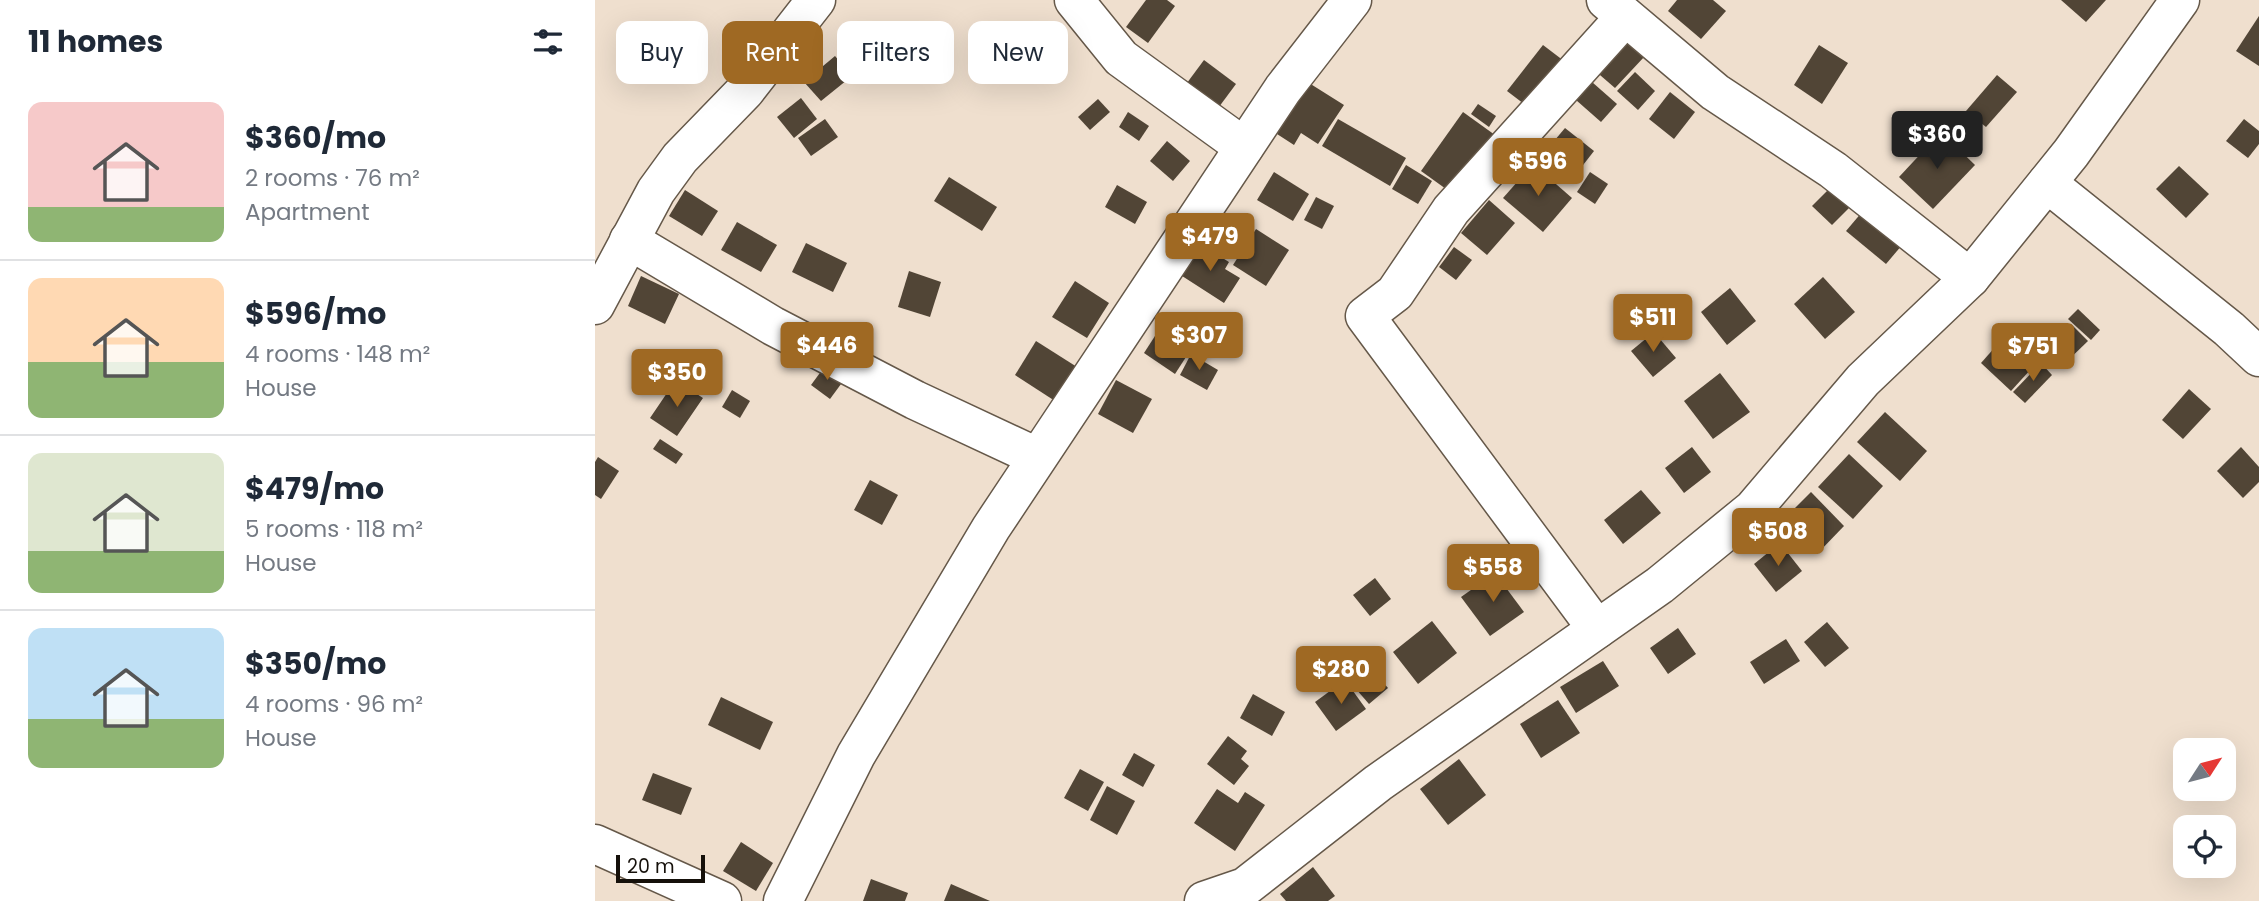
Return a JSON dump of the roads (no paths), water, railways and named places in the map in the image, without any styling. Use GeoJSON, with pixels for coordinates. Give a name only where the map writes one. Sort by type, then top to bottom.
{"type":"FeatureCollection","features":[{"type":"Feature","properties":{"kind":"street"},"geometry":{"type":"LineString","coordinates":[[595,305],[656,191],[680,158],[745,91],[816,0]]}},
{"type":"Feature","properties":{"kind":"street"},"geometry":{"type":"LineString","coordinates":[[1074,0],[1121,58],[1244,146]]}},
{"type":"Feature","properties":{"kind":"street"},"geometry":{"type":"LineString","coordinates":[[783,901],[856,755],[991,528],[1244,146],[1283,89],[1352,0]]}},
{"type":"Feature","properties":{"kind":"street"},"geometry":{"type":"LineString","coordinates":[[1205,901],[1245,887],[1378,783],[1660,585],[1753,509],[1863,380],[1970,278],[2047,183],[2180,0]]}},
{"type":"Feature","properties":{"kind":"street"},"geometry":{"type":"LineString","coordinates":[[1597,629],[1365,316],[1395,293],[1451,210],[1616,8],[1715,92],[1833,170],[1970,278]]}},
{"type":"Feature","properties":{"kind":"street"},"geometry":{"type":"LineString","coordinates":[[2047,183],[2229,329],[2259,357]]}},
{"type":"Feature","properties":{"kind":"street"},"geometry":{"type":"LineString","coordinates":[[629,240],[773,326],[915,400],[1037,457]]}},
{"type":"Feature","properties":{"kind":"street"},"geometry":{"type":"LineString","coordinates":[[595,844],[722,901]]}}]}
